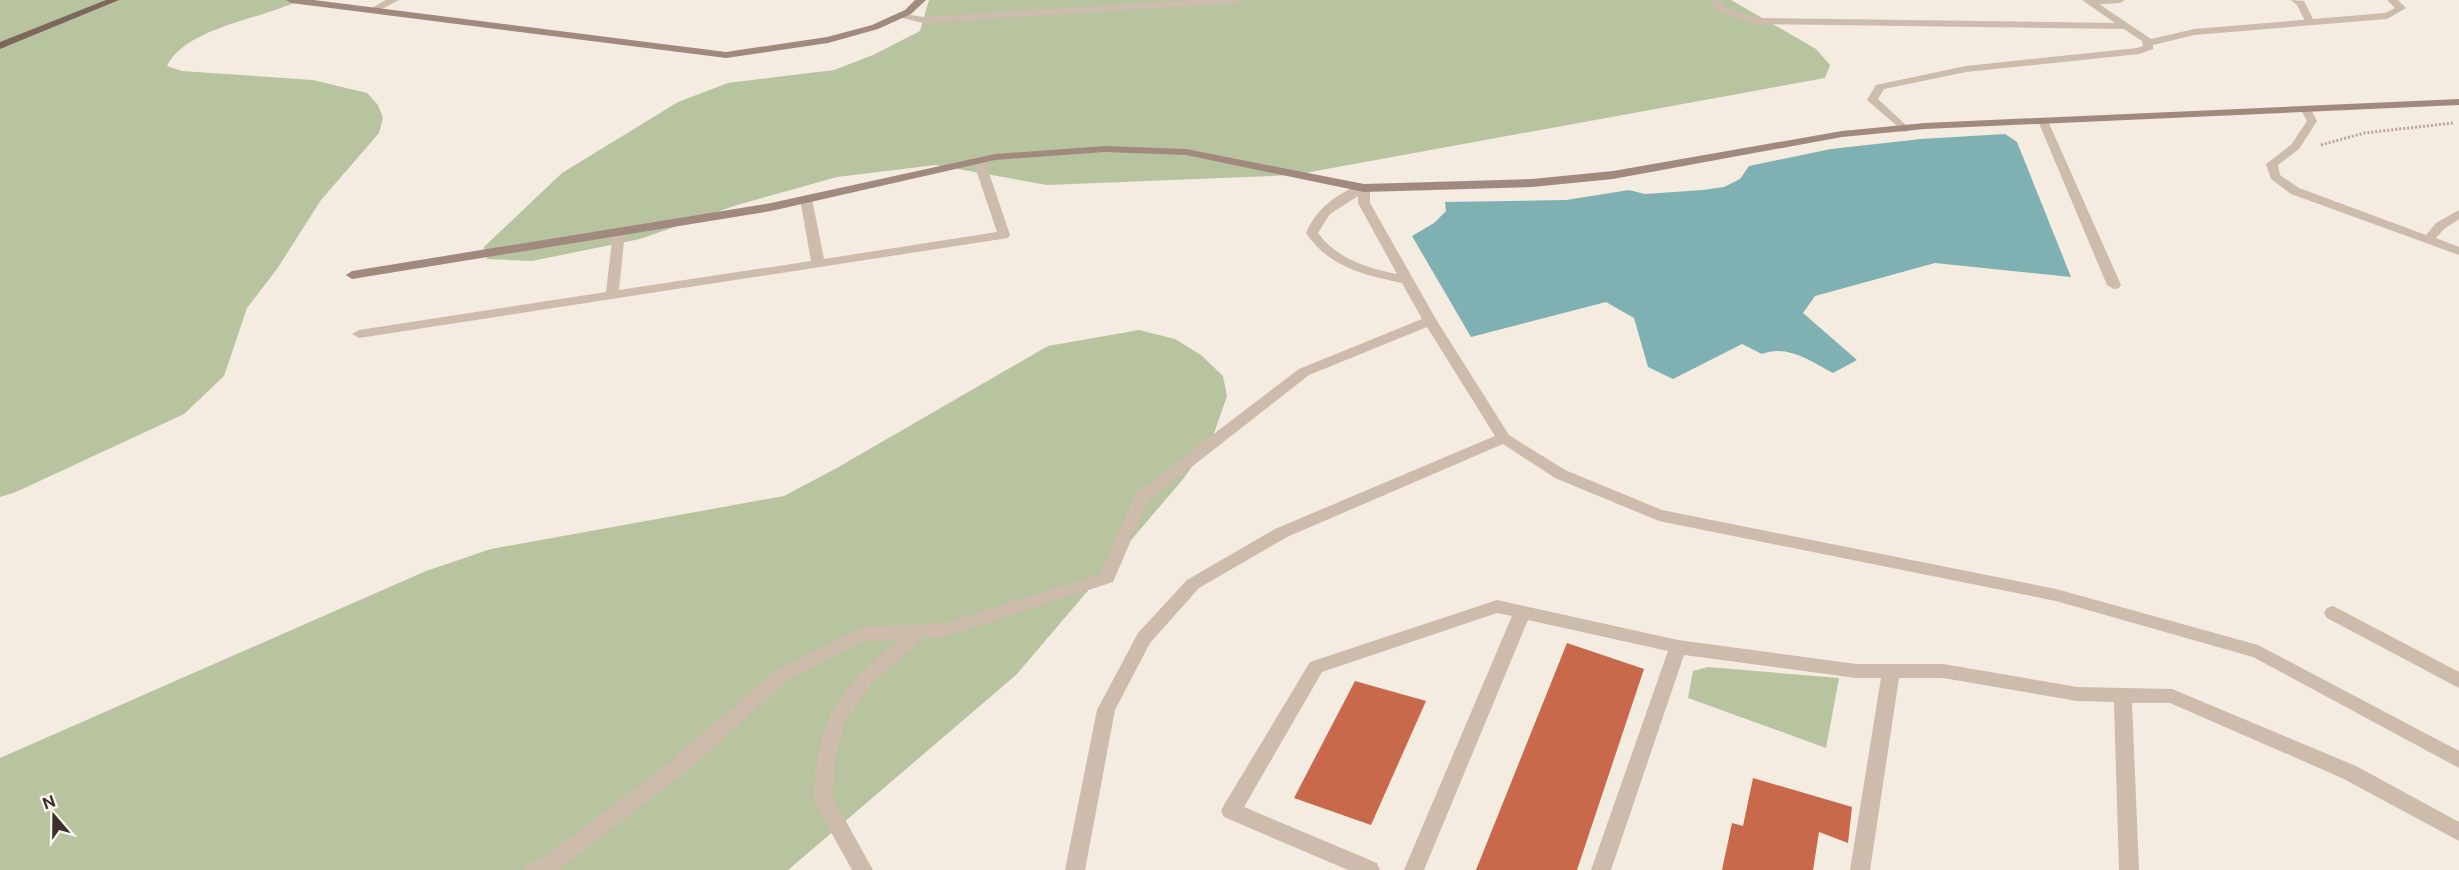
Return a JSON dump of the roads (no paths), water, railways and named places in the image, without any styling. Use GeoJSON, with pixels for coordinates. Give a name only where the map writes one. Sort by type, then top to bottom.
{"type":"FeatureCollection","features":[{"type":"Feature","properties":{"kind":"main road"},"geometry":{"type":"LineString","coordinates":[[0,46],[114,0]]}},
{"type":"Feature","properties":{"kind":"street"},"geometry":{"type":"LineString","coordinates":[[291,0],[726,55],[828,40],[875,27],[899,16],[921,0]]}},
{"type":"Feature","properties":{"kind":"street"},"geometry":{"type":"LineString","coordinates":[[374,10],[394,0]]}},
{"type":"Feature","properties":{"kind":"street"},"geometry":{"type":"LineString","coordinates":[[899,16],[923,20],[1237,0]]}},
{"type":"Feature","properties":{"kind":"street"},"geometry":{"type":"LineString","coordinates":[[1714,0],[1724,10],[1755,21],[2127,26]]}},
{"type":"Feature","properties":{"kind":"street"},"geometry":{"type":"LineString","coordinates":[[2089,1],[2120,0]]}},
{"type":"Feature","properties":{"kind":"street"},"geometry":{"type":"LineString","coordinates":[[2296,0],[2301,3],[2310,23]]}},
{"type":"Feature","properties":{"kind":"street"},"geometry":{"type":"LineString","coordinates":[[2148,43],[2194,32],[2387,16],[2401,8],[2392,0]]}},
{"type":"Feature","properties":{"kind":"street"},"geometry":{"type":"LineString","coordinates":[[1904,129],[1872,100],[1880,87],[1966,69],[2139,51],[2149,47],[2146,39],[2089,1]]}},
{"type":"Feature","properties":{"kind":"street"},"geometry":{"type":"LineString","coordinates":[[352,275],[806,199],[996,157],[1106,149],[1186,152],[1364,188],[1532,183],[1613,175],[1831,136],[1904,129],[2459,102]]}},
{"type":"Feature","properties":{"kind":"street"},"geometry":{"type":"LineString","coordinates":[[2306,110],[2312,121],[2295,147],[2272,164],[2275,177],[2295,191],[2459,251]]}},
{"type":"Feature","properties":{"kind":"street"},"geometry":{"type":"LineString","coordinates":[[2043,121],[2114,285]]}},
{"type":"Feature","properties":{"kind":"street"},"geometry":{"type":"LineString","coordinates":[[359,334],[1004,235],[979,161]]}},
{"type":"Feature","properties":{"kind":"street"},"geometry":{"type":"LineString","coordinates":[[1364,188],[1364,203],[1407,280],[1430,321],[1504,438],[1560,474],[1659,514],[2056,595],[2258,652],[2412,738],[2459,760]]}},
{"type":"Feature","properties":{"kind":"street"},"geometry":{"type":"LineString","coordinates":[[1364,188],[1340,200],[1317,219],[1312,233],[1319,247],[1332,257],[1379,274],[1407,280]]}},
{"type":"Feature","properties":{"kind":"street"},"geometry":{"type":"LineString","coordinates":[[806,199],[818,263]]}},
{"type":"Feature","properties":{"kind":"street"},"geometry":{"type":"LineString","coordinates":[[2429,239],[2439,226],[2459,214]]}},
{"type":"Feature","properties":{"kind":"street"},"geometry":{"type":"LineString","coordinates":[[612,295],[619,232]]}},
{"type":"Feature","properties":{"kind":"street"},"geometry":{"type":"LineString","coordinates":[[535,870],[550,864],[679,766],[782,675],[862,634],[945,630],[1107,578],[1141,498],[1304,372],[1430,321]]}},
{"type":"Feature","properties":{"kind":"street"},"geometry":{"type":"LineString","coordinates":[[1075,870],[1106,710],[1144,638],[1193,584],[1281,533],[1504,438]]}},
{"type":"Feature","properties":{"kind":"street"},"geometry":{"type":"LineString","coordinates":[[1370,870],[1346,866],[1231,811],[1316,667],[1497,606],[1678,648],[1856,671],[1943,671],[2077,694],[2172,696],[2349,772],[2459,832]]}},
{"type":"Feature","properties":{"kind":"street"},"geometry":{"type":"LineString","coordinates":[[1414,870],[1523,611]]}},
{"type":"Feature","properties":{"kind":"street"},"geometry":{"type":"LineString","coordinates":[[2333,613],[2459,681]]}},
{"type":"Feature","properties":{"kind":"street"},"geometry":{"type":"LineString","coordinates":[[863,870],[823,799],[825,759],[836,719],[866,678],[920,631]]}},
{"type":"Feature","properties":{"kind":"street"},"geometry":{"type":"LineString","coordinates":[[1601,870],[1678,648]]}},
{"type":"Feature","properties":{"kind":"street"},"geometry":{"type":"LineString","coordinates":[[1860,870],[1891,671]]}},
{"type":"Feature","properties":{"kind":"street"},"geometry":{"type":"LineString","coordinates":[[2123,695],[2129,870]]}},
{"type":"Feature","properties":{"kind":"water"},"geometry":{"type":"Polygon","coordinates":[[[2005,134],[2017,142],[2071,277],[1935,263],[1815,296],[1803,313],[1857,360],[1833,373],[1790,352],[1771,351],[1762,354],[1742,344],[1673,379],[1648,367],[1634,318],[1606,302],[1471,337],[1412,236],[1434,223],[1446,211],[1445,202],[1566,200],[1629,190],[1645,194],[1703,190],[1724,187],[1740,179],[1749,166],[1831,149],[1921,139],[2005,134]]]}}]}
